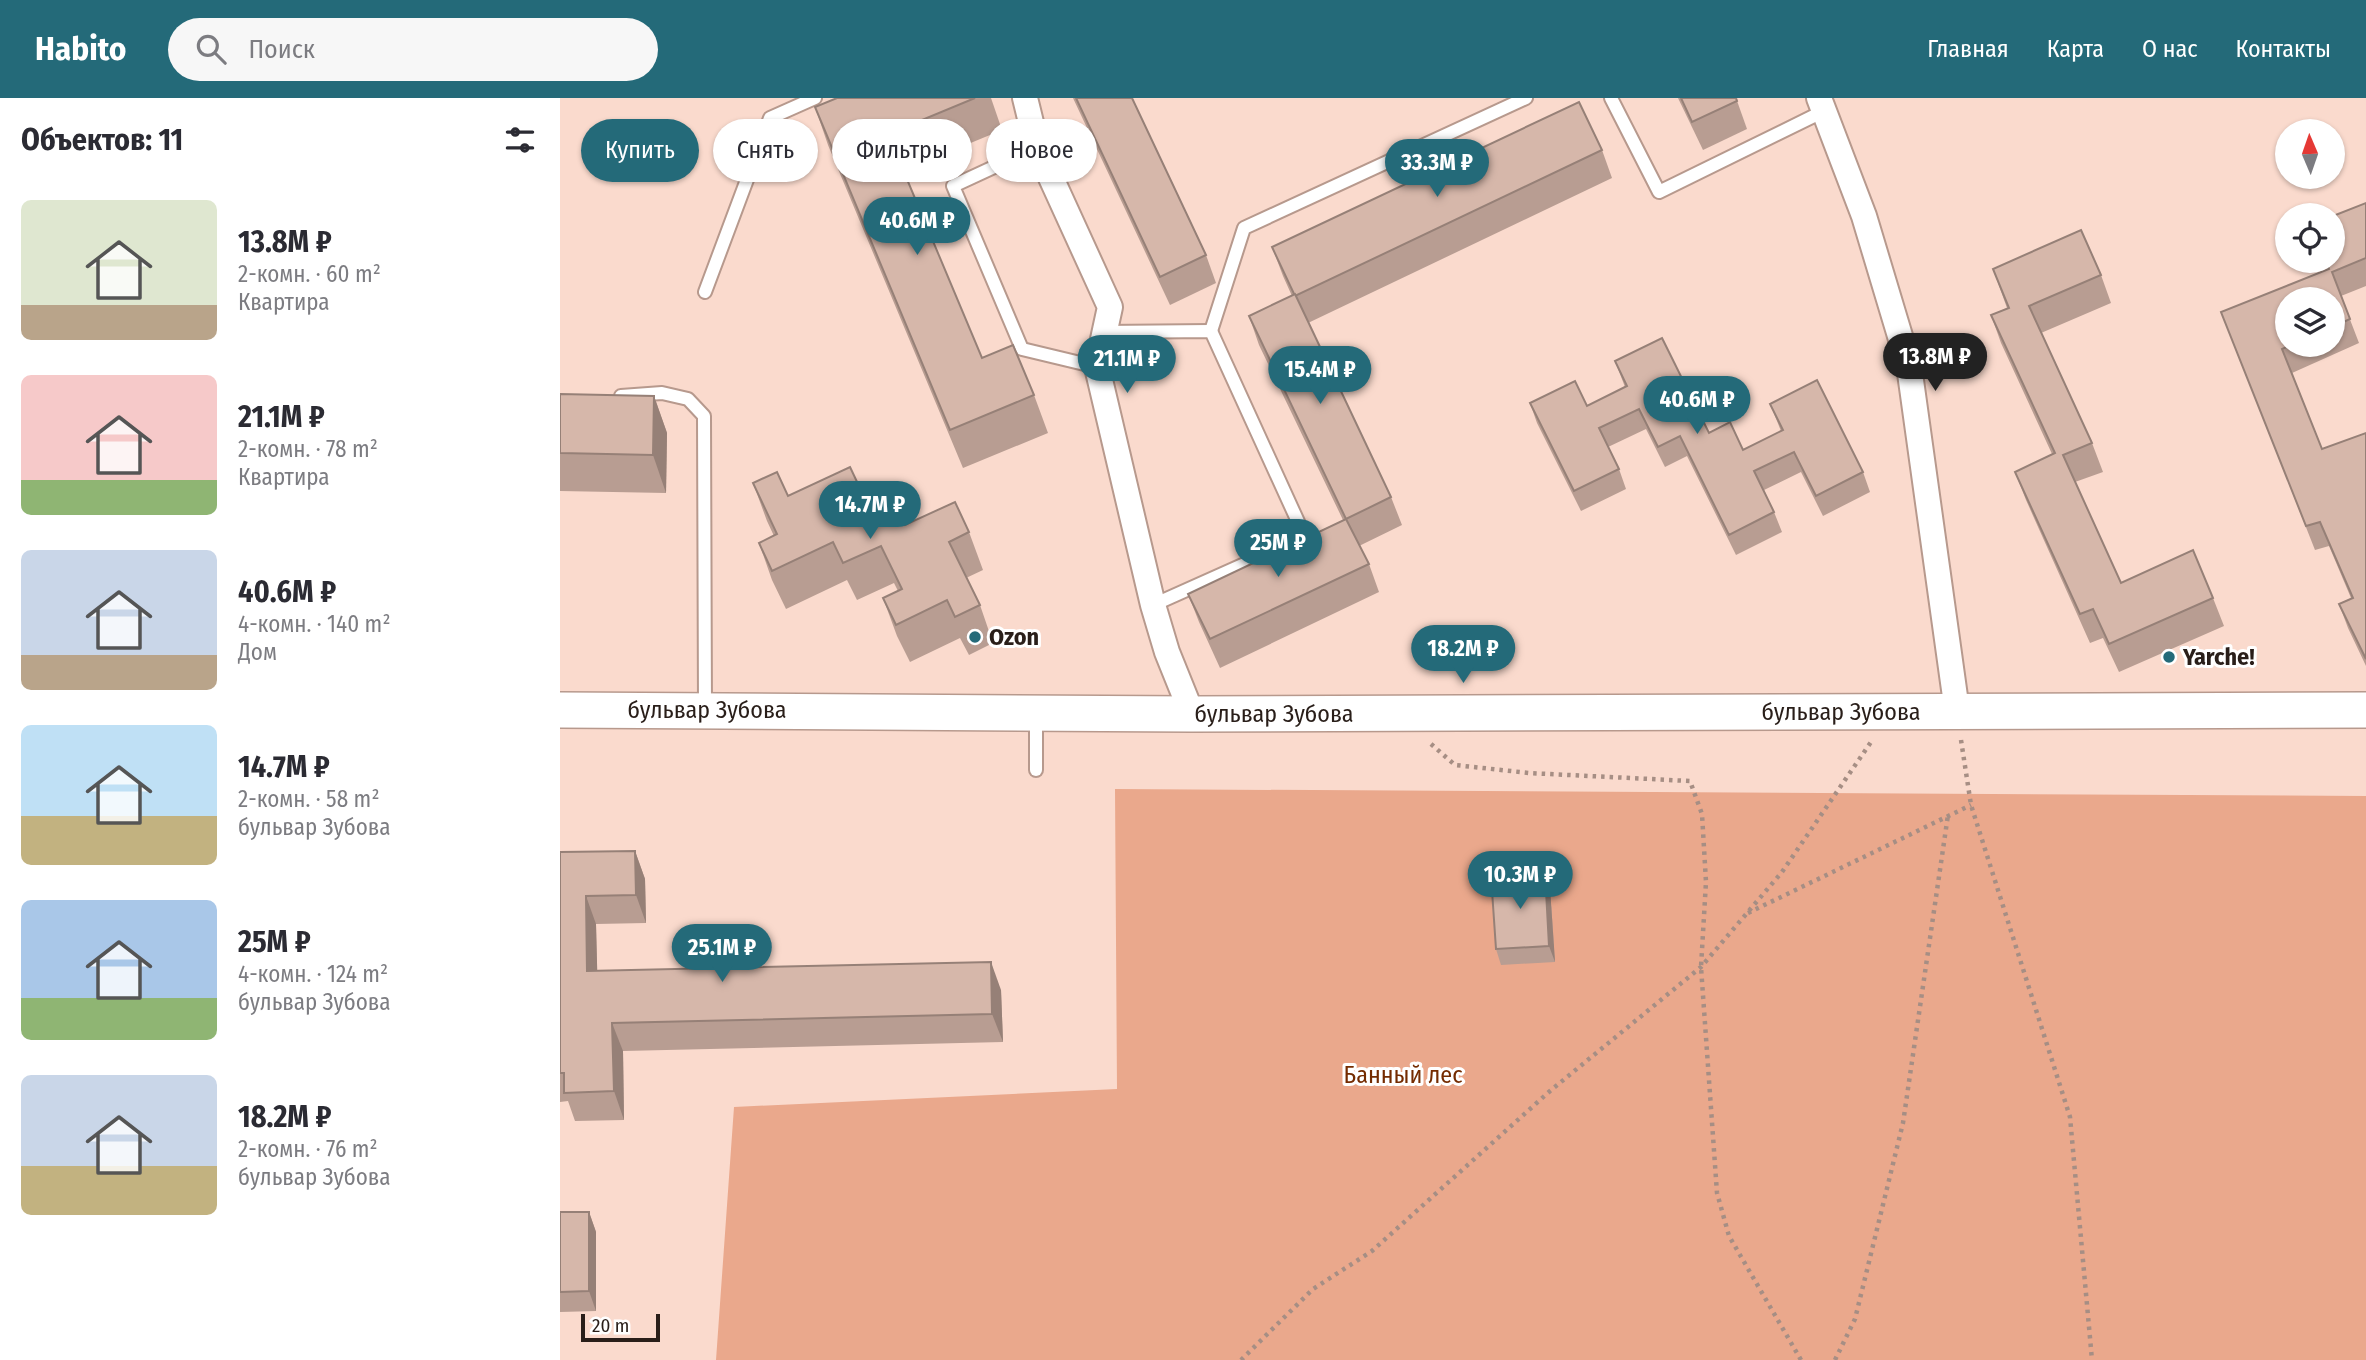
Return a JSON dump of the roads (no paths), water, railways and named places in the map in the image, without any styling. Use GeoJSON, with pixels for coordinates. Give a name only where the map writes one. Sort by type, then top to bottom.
{"type":"FeatureCollection","features":[{"type":"Feature","properties":{"kind":"street"},"geometry":{"type":"LineString","coordinates":[[1024,98],[1030,119]]}},
{"type":"Feature","properties":{"kind":"street"},"geometry":{"type":"LineString","coordinates":[[1822,105],[1864,216],[1909,366],[1957,711]]}},
{"type":"Feature","properties":{"kind":"street"},"geometry":{"type":"LineString","coordinates":[[1053,182],[1110,307],[1097,367],[1153,604],[1167,652],[1192,714]]}},
{"type":"Feature","properties":{"kind":"street","name":"бульвар Зубова"},"geometry":{"type":"LineString","coordinates":[[560,710],[1192,714],[2366,710]]}},
{"type":"Feature","properties":{"kind":"lane"},"geometry":{"type":"LineString","coordinates":[[705,292],[770,118],[815,98]]}},
{"type":"Feature","properties":{"kind":"lane"},"geometry":{"type":"LineString","coordinates":[[1153,604],[1306,537],[1211,331],[1244,228],[1526,98]]}},
{"type":"Feature","properties":{"kind":"lane"},"geometry":{"type":"LineString","coordinates":[[1611,98],[1659,192],[1822,105]]}},
{"type":"Feature","properties":{"kind":"lane"},"geometry":{"type":"LineString","coordinates":[[986,171],[954,186],[1022,349],[1097,367]]}},
{"type":"Feature","properties":{"kind":"lane"},"geometry":{"type":"LineString","coordinates":[[1104,332],[1211,331]]}},
{"type":"Feature","properties":{"kind":"lane"},"geometry":{"type":"LineString","coordinates":[[611,397],[662,394],[688,399],[704,416],[705,709]]}},
{"type":"Feature","properties":{"kind":"lane"},"geometry":{"type":"LineString","coordinates":[[1035,770],[1036,713]]}},
{"type":"Feature","properties":{"kind":"place","name":"Ozon"},"geometry":{"type":"Point","coordinates":[975,637]}},
{"type":"Feature","properties":{"kind":"place","name":"Yarche!"},"geometry":{"type":"Point","coordinates":[2169,657]}},
{"type":"Feature","properties":{"kind":"park label","name":"Банный лес"},"geometry":{"type":"Point","coordinates":[1403,1075]}}]}
